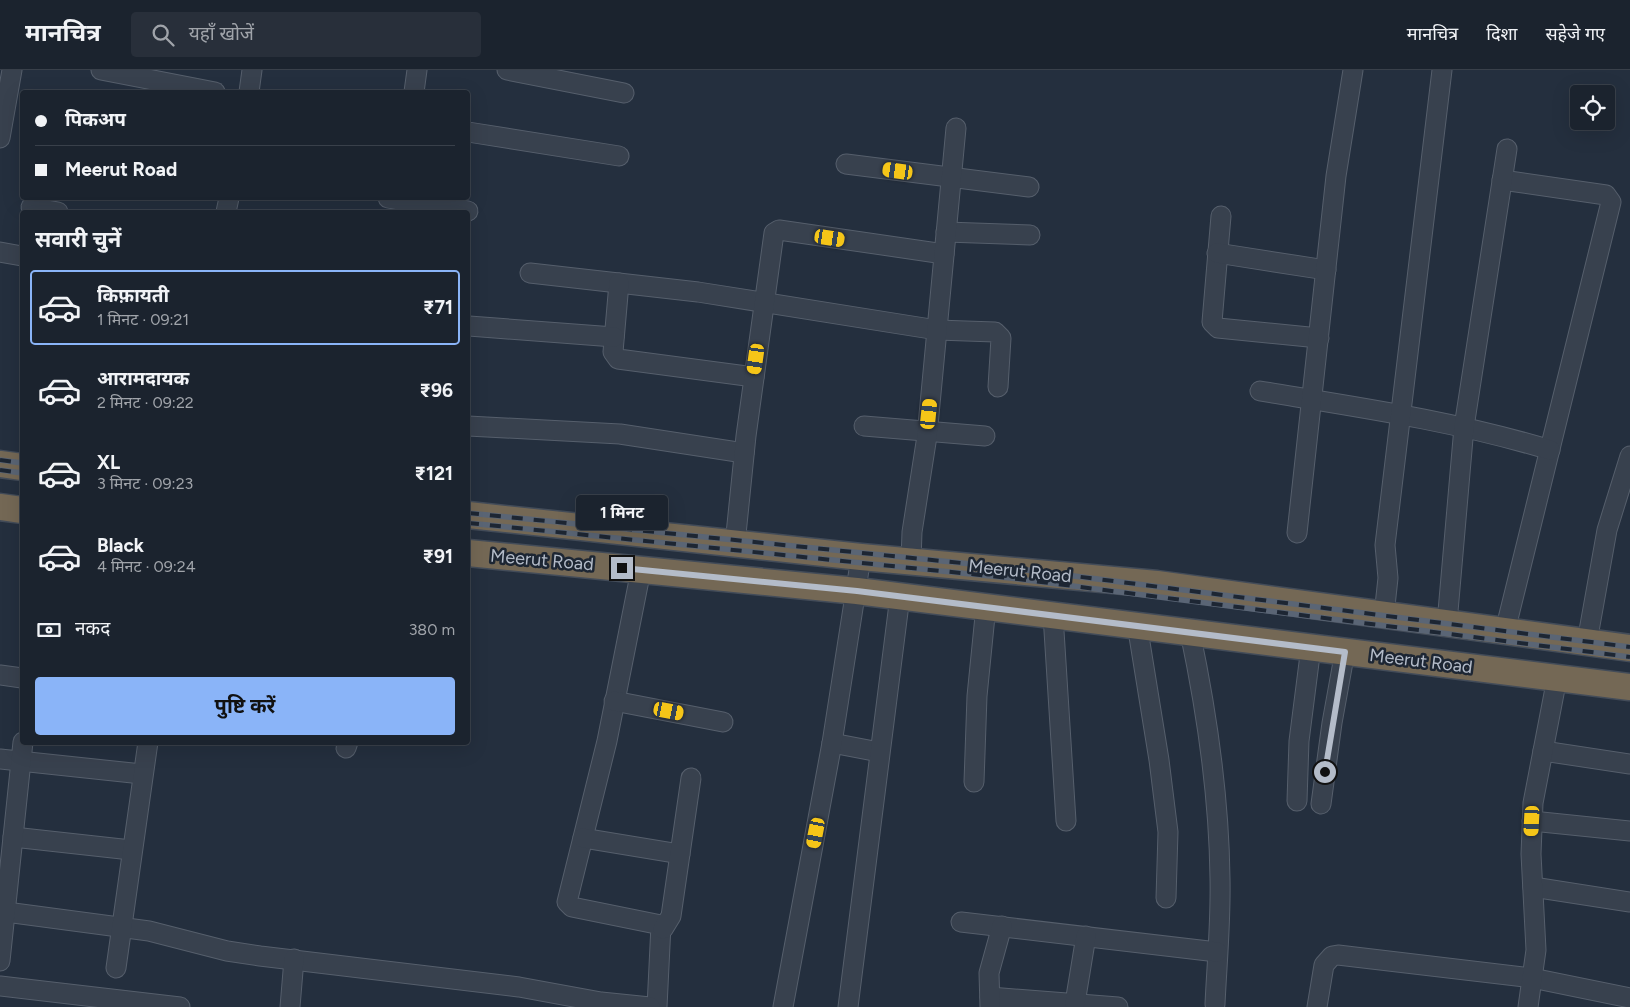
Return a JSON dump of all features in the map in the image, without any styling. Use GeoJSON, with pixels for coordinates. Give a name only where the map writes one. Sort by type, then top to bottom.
{"type":"FeatureCollection","features":[{"type":"Feature","properties":{"kind":"highway"},"geometry":{"type":"LineString","coordinates":[[0,464],[20,467]]}},
{"type":"Feature","properties":{"kind":"highway"},"geometry":{"type":"LineString","coordinates":[[0,507],[20,510]]}},
{"type":"Feature","properties":{"kind":"highway","name":"Meerut Road"},"geometry":{"type":"LineString","coordinates":[[470,515],[861,557],[1157,584],[1630,648]]}},
{"type":"Feature","properties":{"kind":"highway","name":"Meerut Road"},"geometry":{"type":"LineString","coordinates":[[470,553],[857,591],[1137,624],[1630,687]]}},
{"type":"Feature","properties":{"kind":"street"},"geometry":{"type":"LineString","coordinates":[[0,138],[12,70]]}},
{"type":"Feature","properties":{"kind":"street"},"geometry":{"type":"LineString","coordinates":[[101,70],[205,90]]}},
{"type":"Feature","properties":{"kind":"street"},"geometry":{"type":"LineString","coordinates":[[248,90],[252,70]]}},
{"type":"Feature","properties":{"kind":"street"},"geometry":{"type":"LineString","coordinates":[[414,90],[417,70]]}},
{"type":"Feature","properties":{"kind":"street"},"geometry":{"type":"LineString","coordinates":[[507,70],[624,93]]}},
{"type":"Feature","properties":{"kind":"street"},"geometry":{"type":"LineString","coordinates":[[1297,533],[1336,176],[1354,70]]}},
{"type":"Feature","properties":{"kind":"street"},"geometry":{"type":"LineString","coordinates":[[1384,615],[1388,578],[1384,544],[1442,70]]}},
{"type":"Feature","properties":{"kind":"street"},"geometry":{"type":"LineString","coordinates":[[911,561],[912,532],[928,431],[956,128]]}},
{"type":"Feature","properties":{"kind":"street"},"geometry":{"type":"LineString","coordinates":[[470,132],[619,156]]}},
{"type":"Feature","properties":{"kind":"street"},"geometry":{"type":"LineString","coordinates":[[1447,624],[1464,427],[1507,149]]}},
{"type":"Feature","properties":{"kind":"street"},"geometry":{"type":"LineString","coordinates":[[846,164],[951,179],[1029,187]]}},
{"type":"Feature","properties":{"kind":"street"},"geometry":{"type":"LineString","coordinates":[[1502,180],[1606,196],[1611,202],[1505,631]]}},
{"type":"Feature","properties":{"kind":"street"},"geometry":{"type":"LineString","coordinates":[[400,200],[462,210]]}},
{"type":"Feature","properties":{"kind":"street"},"geometry":{"type":"LineString","coordinates":[[31,207],[47,210]]}},
{"type":"Feature","properties":{"kind":"street"},"geometry":{"type":"LineString","coordinates":[[1221,216],[1210,318],[1214,325],[1218,328],[1319,338]]}},
{"type":"Feature","properties":{"kind":"street"},"geometry":{"type":"LineString","coordinates":[[735,544],[744,453],[773,237],[779,230],[944,254]]}},
{"type":"Feature","properties":{"kind":"street"},"geometry":{"type":"LineString","coordinates":[[946,232],[1030,235]]}},
{"type":"Feature","properties":{"kind":"street"},"geometry":{"type":"LineString","coordinates":[[0,252],[20,256]]}},
{"type":"Feature","properties":{"kind":"street"},"geometry":{"type":"LineString","coordinates":[[1217,253],[1326,270]]}},
{"type":"Feature","properties":{"kind":"street"},"geometry":{"type":"LineString","coordinates":[[530,273],[698,292],[937,330],[1000,334],[998,386]]}},
{"type":"Feature","properties":{"kind":"street"},"geometry":{"type":"LineString","coordinates":[[619,283],[613,352],[618,359],[754,377]]}},
{"type":"Feature","properties":{"kind":"street"},"geometry":{"type":"LineString","coordinates":[[470,326],[614,337]]}},
{"type":"Feature","properties":{"kind":"street"},"geometry":{"type":"LineString","coordinates":[[1260,391],[1399,414],[1464,427],[1550,450]]}},
{"type":"Feature","properties":{"kind":"street"},"geometry":{"type":"LineString","coordinates":[[470,426],[620,434],[744,453]]}},
{"type":"Feature","properties":{"kind":"street"},"geometry":{"type":"LineString","coordinates":[[864,426],[985,436]]}},
{"type":"Feature","properties":{"kind":"street"},"geometry":{"type":"LineString","coordinates":[[1587,642],[1607,530],[1630,456]]}},
{"type":"Feature","properties":{"kind":"street"},"geometry":{"type":"LineString","coordinates":[[783,1007],[832,743],[861,557]]}},
{"type":"Feature","properties":{"kind":"street"},"geometry":{"type":"LineString","coordinates":[[641,570],[607,740],[568,899],[569,905],[659,923],[662,929],[657,1007]]}},
{"type":"Feature","properties":{"kind":"street"},"geometry":{"type":"LineString","coordinates":[[848,1007],[900,596]]}},
{"type":"Feature","properties":{"kind":"street"},"geometry":{"type":"LineString","coordinates":[[974,782],[977,696],[986,606]]}},
{"type":"Feature","properties":{"kind":"street"},"geometry":{"type":"LineString","coordinates":[[1053,615],[1066,821]]}},
{"type":"Feature","properties":{"kind":"street"},"geometry":{"type":"LineString","coordinates":[[1137,624],[1159,760],[1168,832],[1166,898]]}},
{"type":"Feature","properties":{"kind":"street"},"geometry":{"type":"LineString","coordinates":[[1190,632],[1203,690],[1218,819],[1220,880],[1215,1004]]}},
{"type":"Feature","properties":{"kind":"street"},"geometry":{"type":"LineString","coordinates":[[1297,801],[1299,741],[1310,647]]}},
{"type":"Feature","properties":{"kind":"street"},"geometry":{"type":"LineString","coordinates":[[1321,804],[1332,723],[1345,652]]}},
{"type":"Feature","properties":{"kind":"street"},"geometry":{"type":"LineString","coordinates":[[0,675],[20,678]]}},
{"type":"Feature","properties":{"kind":"street"},"geometry":{"type":"LineString","coordinates":[[1528,1007],[1536,937],[1531,854],[1532,821],[1557,678]]}},
{"type":"Feature","properties":{"kind":"street"},"geometry":{"type":"LineString","coordinates":[[614,701],[724,722]]}},
{"type":"Feature","properties":{"kind":"street"},"geometry":{"type":"LineString","coordinates":[[832,743],[879,752]]}},
{"type":"Feature","properties":{"kind":"street"},"geometry":{"type":"LineString","coordinates":[[0,961],[23,745]]}},
{"type":"Feature","properties":{"kind":"street"},"geometry":{"type":"LineString","coordinates":[[116,968],[120,926],[147,745]]}},
{"type":"Feature","properties":{"kind":"street"},"geometry":{"type":"LineString","coordinates":[[1543,751],[1630,764]]}},
{"type":"Feature","properties":{"kind":"street"},"geometry":{"type":"LineString","coordinates":[[0,759],[142,774]]}},
{"type":"Feature","properties":{"kind":"street"},"geometry":{"type":"LineString","coordinates":[[662,929],[671,916],[691,778]]}},
{"type":"Feature","properties":{"kind":"street"},"geometry":{"type":"LineString","coordinates":[[1532,821],[1630,830]]}},
{"type":"Feature","properties":{"kind":"street"},"geometry":{"type":"LineString","coordinates":[[13,837],[131,850]]}},
{"type":"Feature","properties":{"kind":"street"},"geometry":{"type":"LineString","coordinates":[[583,838],[680,854]]}},
{"type":"Feature","properties":{"kind":"street"},"geometry":{"type":"LineString","coordinates":[[1533,887],[1630,902]]}},
{"type":"Feature","properties":{"kind":"street"},"geometry":{"type":"LineString","coordinates":[[6,912],[149,930],[227,951],[519,987],[601,1002],[650,1007]]}},
{"type":"Feature","properties":{"kind":"street"},"geometry":{"type":"LineString","coordinates":[[961,922],[1217,952]]}},
{"type":"Feature","properties":{"kind":"street"},"geometry":{"type":"LineString","coordinates":[[1002,926],[989,973],[990,1002],[1118,1007]]}},
{"type":"Feature","properties":{"kind":"street"},"geometry":{"type":"LineString","coordinates":[[1075,1004],[1086,936]]}},
{"type":"Feature","properties":{"kind":"street"},"geometry":{"type":"LineString","coordinates":[[1317,1007],[1324,965],[1332,956],[1532,978],[1630,998]]}},
{"type":"Feature","properties":{"kind":"street"},"geometry":{"type":"LineString","coordinates":[[290,1007],[294,959]]}},
{"type":"Feature","properties":{"kind":"street"},"geometry":{"type":"LineString","coordinates":[[0,986],[180,1007]]}},
{"type":"Feature","properties":{"kind":"railway"},"geometry":{"type":"LineString","coordinates":[[0,460],[20,463]]}},
{"type":"Feature","properties":{"kind":"railway"},"geometry":{"type":"LineString","coordinates":[[0,470],[20,473]]}},
{"type":"Feature","properties":{"kind":"railway"},"geometry":{"type":"LineString","coordinates":[[470,513],[1011,568],[1630,647]]}},
{"type":"Feature","properties":{"kind":"railway"},"geometry":{"type":"LineString","coordinates":[[470,523],[1010,578],[1630,657]]}},
{"type":"Feature","properties":{"kind":"route"},"geometry":{"type":"LineString","coordinates":[[622,568],[857,591],[1137,624],[1345,652],[1325,772]]}}]}
